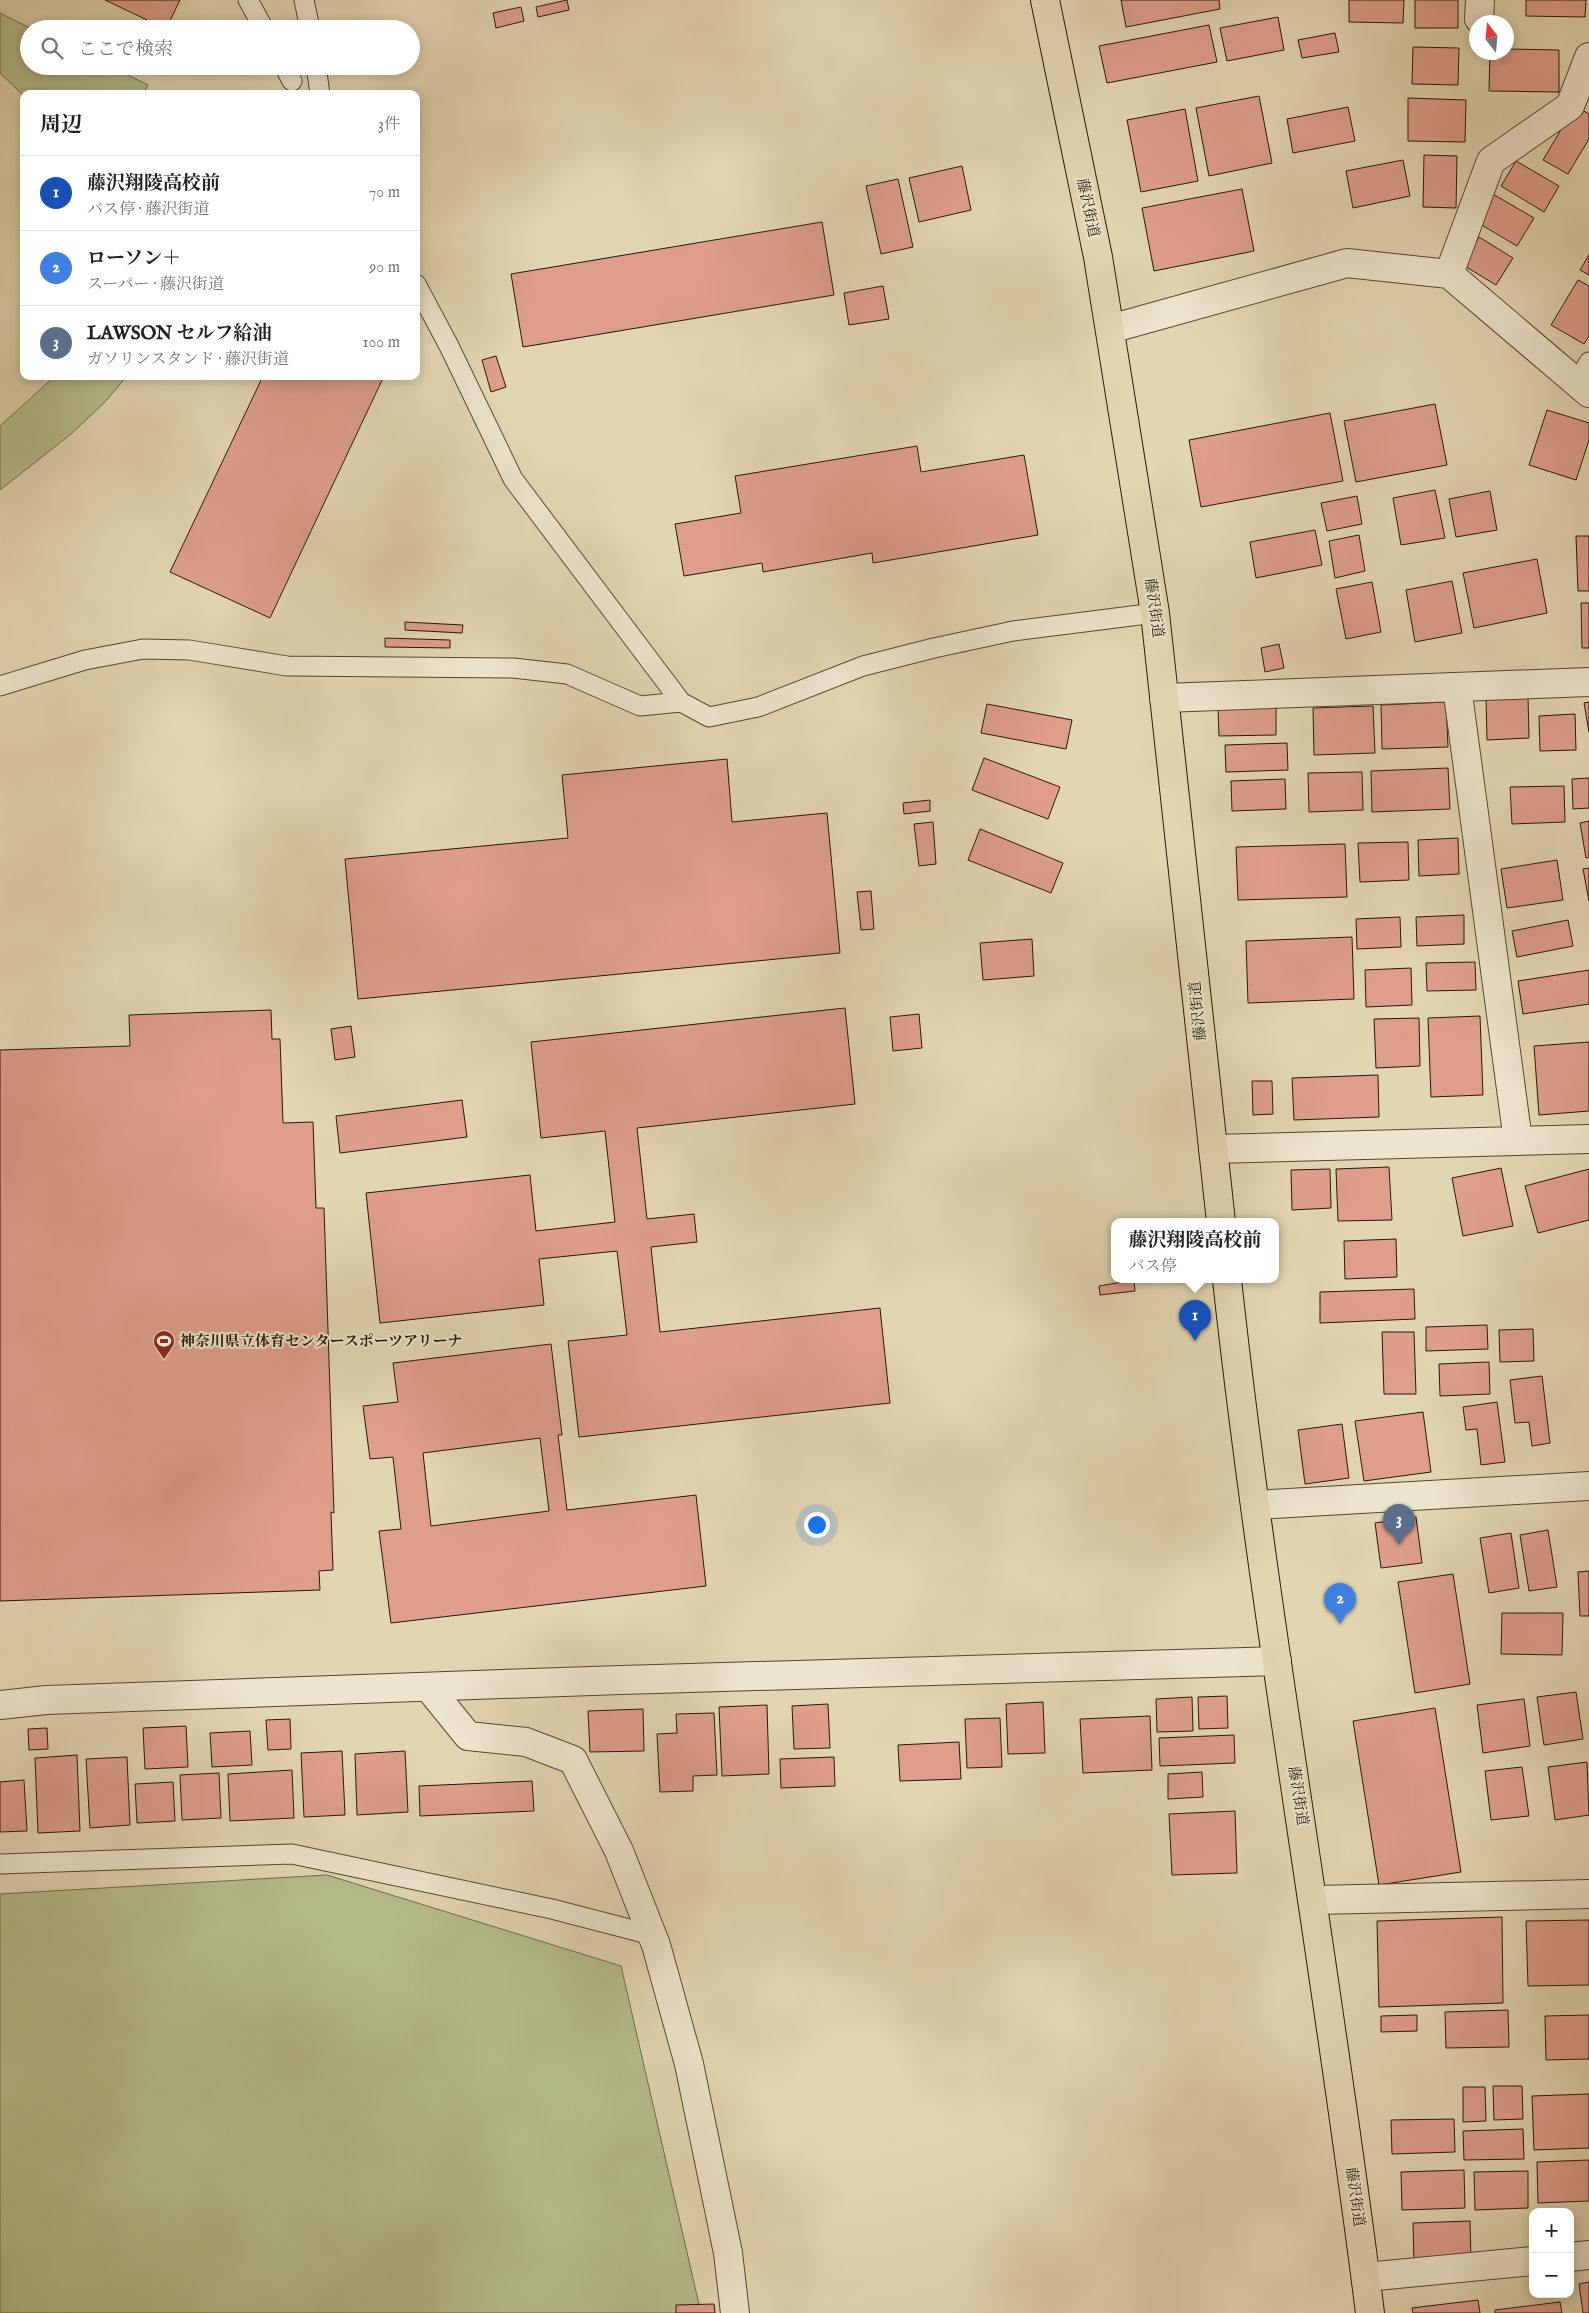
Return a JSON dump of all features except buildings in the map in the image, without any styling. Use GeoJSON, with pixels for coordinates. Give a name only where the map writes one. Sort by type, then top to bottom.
{"type":"FeatureCollection","features":[{"type":"Feature","properties":{"kind":"highway","name":"藤沢街道"},"geometry":{"type":"LineString","coordinates":[[1045,0],[1098,257],[1155,613],[1221,1218]]}},
{"type":"Feature","properties":{"kind":"highway","name":"藤沢街道"},"geometry":{"type":"LineString","coordinates":[[1227,1283],[1240,1400],[1277,1661],[1314,1900],[1370,2313]]}},
{"type":"Feature","properties":{"kind":"street"},"geometry":{"type":"LineString","coordinates":[[1449,274],[1491,161],[1570,106],[1589,57]]}},
{"type":"Feature","properties":{"kind":"street"},"geometry":{"type":"LineString","coordinates":[[1110,329],[1347,263],[1449,274],[1585,379]]}},
{"type":"Feature","properties":{"kind":"street"},"geometry":{"type":"LineString","coordinates":[[1164,698],[1589,682]]}},
{"type":"Feature","properties":{"kind":"street"},"geometry":{"type":"LineString","coordinates":[[1458,686],[1518,1141]]}},
{"type":"Feature","properties":{"kind":"street"},"geometry":{"type":"LineString","coordinates":[[1213,1149],[1589,1139]]}},
{"type":"Feature","properties":{"kind":"street"},"geometry":{"type":"LineString","coordinates":[[1255,1505],[1589,1486]]}},
{"type":"Feature","properties":{"kind":"street"},"geometry":{"type":"LineString","coordinates":[[0,1705],[46,1700],[359,1688],[429,1688],[826,1672],[1277,1661]]}},
{"type":"Feature","properties":{"kind":"street"},"geometry":{"type":"LineString","coordinates":[[429,1688],[468,1736],[526,1742],[573,1760],[618,1851],[652,1935],[689,2064],[728,2253],[735,2313]]}},
{"type":"Feature","properties":{"kind":"street"},"geometry":{"type":"LineString","coordinates":[[1314,1900],[1589,1894]]}},
{"type":"Feature","properties":{"kind":"street"},"geometry":{"type":"LineString","coordinates":[[1574,2257],[1589,2255]]}},
{"type":"Feature","properties":{"kind":"street"},"geometry":{"type":"LineString","coordinates":[[1366,2278],[1529,2260]]}},
{"type":"Feature","properties":{"kind":"lane"},"geometry":{"type":"LineString","coordinates":[[248,0],[259,20]]}},
{"type":"Feature","properties":{"kind":"lane"},"geometry":{"type":"LineString","coordinates":[[304,0],[308,20]]}},
{"type":"Feature","properties":{"kind":"lane"},"geometry":{"type":"LineString","coordinates":[[317,75],[319,90]]}},
{"type":"Feature","properties":{"kind":"lane"},"geometry":{"type":"LineString","coordinates":[[420,292],[449,346],[513,479],[681,702],[709,717],[758,707],[864,666],[934,648],[1013,631],[1155,613]]}},
{"type":"Feature","properties":{"kind":"lane"},"geometry":{"type":"LineString","coordinates":[[0,686],[85,660],[143,649],[218,654],[287,666],[513,668],[567,674],[640,706],[681,702]]}},
{"type":"Feature","properties":{"kind":"lane"},"geometry":{"type":"LineString","coordinates":[[0,1864],[292,1854],[552,1909],[652,1935]]}},
{"type":"Feature","properties":{"kind":"green space"},"geometry":{"type":"Polygon","coordinates":[[[0,13],[20,23],[20,75],[128,75],[148,85],[145,90],[20,90],[20,92],[0,73],[0,13]]]}},
{"type":"Feature","properties":{"kind":"green space"},"geometry":{"type":"Polygon","coordinates":[[[51,380],[124,380],[105,402],[71,434],[0,490],[0,426],[51,380]]]}},
{"type":"Feature","properties":{"kind":"green space"},"geometry":{"type":"Polygon","coordinates":[[[327,1875],[621,1966],[701,2313],[0,2313],[0,1894],[327,1875]]]}},
{"type":"Feature","properties":{"kind":"place","name":"藤沢翔陵高校前"},"geometry":{"type":"Point","coordinates":[1195,1341]}},
{"type":"Feature","properties":{"kind":"place","name":"神奈川県立体育センタースポーツアリーナ"},"geometry":{"type":"Point","coordinates":[164,1360]}},
{"type":"Feature","properties":{"kind":"place","name":"LAWSON セルフ給油"},"geometry":{"type":"Point","coordinates":[1399,1545]}},
{"type":"Feature","properties":{"kind":"place","name":"ローソン＋"},"geometry":{"type":"Point","coordinates":[1340,1624]}}]}
